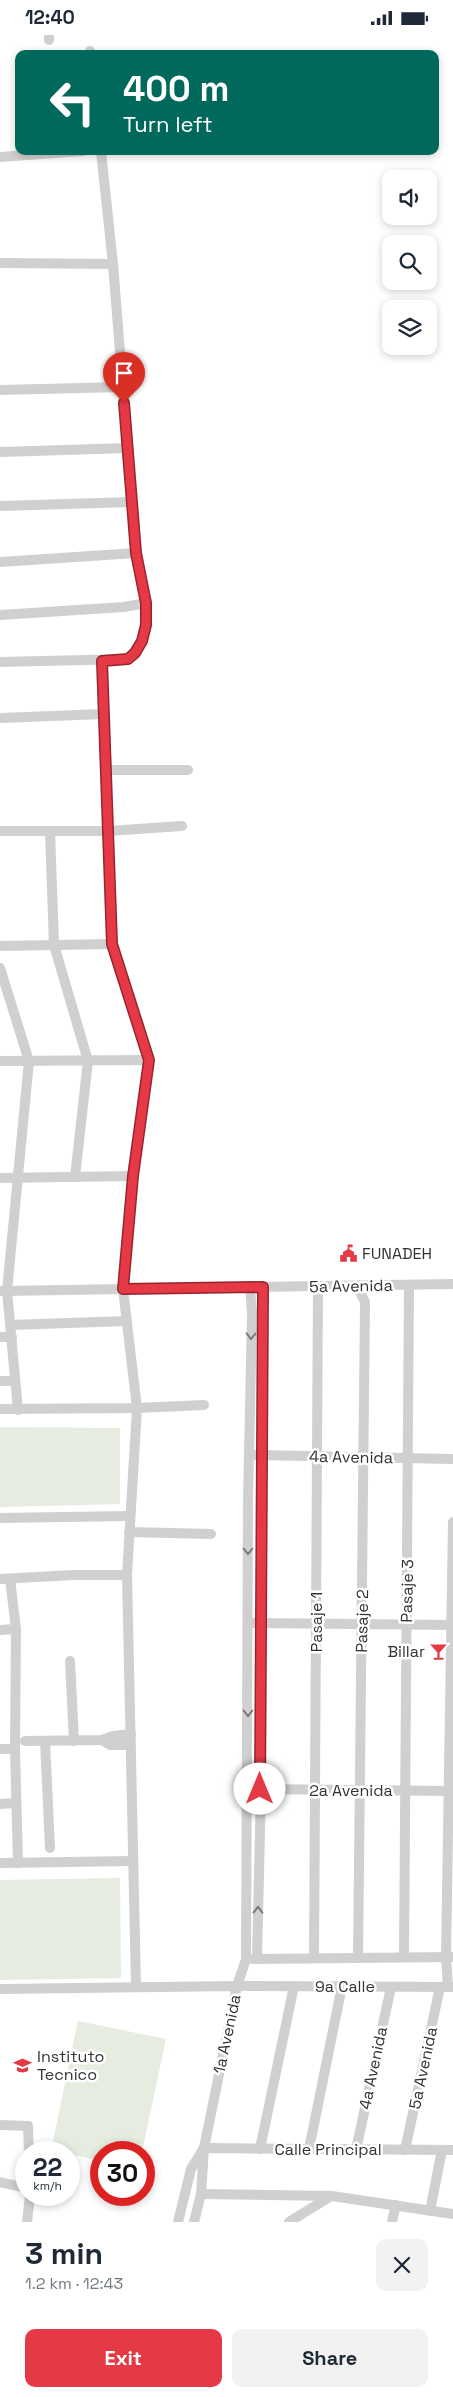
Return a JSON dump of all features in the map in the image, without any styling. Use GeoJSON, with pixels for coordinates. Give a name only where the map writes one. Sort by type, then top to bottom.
{"type":"FeatureCollection","features":[{"type":"Feature","properties":{"kind":"street"},"geometry":{"type":"LineString","coordinates":[[0,157],[28,155]]}},
{"type":"Feature","properties":{"kind":"street"},"geometry":{"type":"LineString","coordinates":[[0,662],[128,659],[135,653],[142,641],[146,625],[146,603],[136,553],[113,264],[101,155]]}},
{"type":"Feature","properties":{"kind":"street"},"geometry":{"type":"LineString","coordinates":[[0,263],[113,264]]}},
{"type":"Feature","properties":{"kind":"street"},"geometry":{"type":"LineString","coordinates":[[0,390],[123,387]]}},
{"type":"Feature","properties":{"kind":"street"},"geometry":{"type":"LineString","coordinates":[[0,452],[128,447]]}},
{"type":"Feature","properties":{"kind":"street"},"geometry":{"type":"LineString","coordinates":[[0,506],[132,502]]}},
{"type":"Feature","properties":{"kind":"street"},"geometry":{"type":"LineString","coordinates":[[0,562],[136,553]]}},
{"type":"Feature","properties":{"kind":"street"},"geometry":{"type":"LineString","coordinates":[[0,615],[124,607],[146,603]]}},
{"type":"Feature","properties":{"kind":"street"},"geometry":{"type":"LineString","coordinates":[[102,661],[112,944],[149,1060],[133,1176],[123,1289],[137,1408],[127,1575],[136,1987]]}},
{"type":"Feature","properties":{"kind":"street"},"geometry":{"type":"LineString","coordinates":[[0,717],[104,714]]}},
{"type":"Feature","properties":{"kind":"street"},"geometry":{"type":"LineString","coordinates":[[106,770],[188,770]]}},
{"type":"Feature","properties":{"kind":"street"},"geometry":{"type":"LineString","coordinates":[[0,831],[108,831],[182,826]]}},
{"type":"Feature","properties":{"kind":"street"},"geometry":{"type":"LineString","coordinates":[[50,831],[54,945],[88,1061],[76,1177]]}},
{"type":"Feature","properties":{"kind":"street"},"geometry":{"type":"LineString","coordinates":[[0,946],[112,944]]}},
{"type":"Feature","properties":{"kind":"street"},"geometry":{"type":"LineString","coordinates":[[0,968],[5,1000],[29,1061],[3,1291],[12,1337],[18,1410]]}},
{"type":"Feature","properties":{"kind":"street"},"geometry":{"type":"LineString","coordinates":[[0,1061],[149,1060]]}},
{"type":"Feature","properties":{"kind":"street"},"geometry":{"type":"LineString","coordinates":[[0,1178],[133,1176]]}},
{"type":"Feature","properties":{"kind":"street","name":"5a Avenida"},"geometry":{"type":"LineString","coordinates":[[3,1291],[453,1284]]}},
{"type":"Feature","properties":{"kind":"street","name":"Pasaje 3"},"geometry":{"type":"LineString","coordinates":[[404,1957],[409,1285]]}},
{"type":"Feature","properties":{"kind":"street","name":"Pasaje 1"},"geometry":{"type":"LineString","coordinates":[[314,1958],[318,1286]]}},
{"type":"Feature","properties":{"kind":"street","name":"Pasaje 2"},"geometry":{"type":"LineString","coordinates":[[357,1286],[365,1302],[358,1958]]}},
{"type":"Feature","properties":{"kind":"street"},"geometry":{"type":"LineString","coordinates":[[250,1287],[252,1314],[247,1623],[251,1959]]}},
{"type":"Feature","properties":{"kind":"street"},"geometry":{"type":"LineString","coordinates":[[237,1986],[251,1959],[260,1789],[263,1287]]}},
{"type":"Feature","properties":{"kind":"street"},"geometry":{"type":"LineString","coordinates":[[10,1325],[127,1321]]}},
{"type":"Feature","properties":{"kind":"street"},"geometry":{"type":"LineString","coordinates":[[0,1337],[12,1337]]}},
{"type":"Feature","properties":{"kind":"street"},"geometry":{"type":"LineString","coordinates":[[0,1381],[15,1381]]}},
{"type":"Feature","properties":{"kind":"street"},"geometry":{"type":"LineString","coordinates":[[0,1409],[137,1408],[204,1405]]}},
{"type":"Feature","properties":{"kind":"street","name":"4a Avenida"},"geometry":{"type":"LineString","coordinates":[[250,1455],[453,1459]]}},
{"type":"Feature","properties":{"kind":"street"},"geometry":{"type":"LineString","coordinates":[[0,1517],[129,1517]]}},
{"type":"Feature","properties":{"kind":"street","name":"5a Avenida"},"geometry":{"type":"LineString","coordinates":[[405,2150],[447,1987],[449,1957],[453,1522]]}},
{"type":"Feature","properties":{"kind":"street"},"geometry":{"type":"LineString","coordinates":[[129,1532],[211,1534]]}},
{"type":"Feature","properties":{"kind":"street"},"geometry":{"type":"LineString","coordinates":[[18,1863],[15,1749],[16,1629],[5,1579],[74,1575],[127,1575]]}},
{"type":"Feature","properties":{"kind":"street"},"geometry":{"type":"LineString","coordinates":[[247,1623],[452,1625]]}},
{"type":"Feature","properties":{"kind":"street"},"geometry":{"type":"LineString","coordinates":[[0,1630],[16,1629]]}},
{"type":"Feature","properties":{"kind":"street"},"geometry":{"type":"LineString","coordinates":[[70,1661],[74,1741]]}},
{"type":"Feature","properties":{"kind":"street"},"geometry":{"type":"LineString","coordinates":[[25,1741],[102,1740],[113,1736],[131,1734]]}},
{"type":"Feature","properties":{"kind":"street"},"geometry":{"type":"LineString","coordinates":[[102,1740],[110,1745],[131,1745]]}},
{"type":"Feature","properties":{"kind":"street"},"geometry":{"type":"LineString","coordinates":[[45,1741],[50,1848]]}},
{"type":"Feature","properties":{"kind":"street"},"geometry":{"type":"LineString","coordinates":[[0,1749],[15,1749]]}},
{"type":"Feature","properties":{"kind":"street","name":"2a Avenida"},"geometry":{"type":"LineString","coordinates":[[248,1789],[451,1791]]}},
{"type":"Feature","properties":{"kind":"street"},"geometry":{"type":"LineString","coordinates":[[0,1804],[16,1803]]}},
{"type":"Feature","properties":{"kind":"street"},"geometry":{"type":"LineString","coordinates":[[0,1863],[133,1861]]}},
{"type":"Feature","properties":{"kind":"street"},"geometry":{"type":"LineString","coordinates":[[251,1959],[449,1957]]}},
{"type":"Feature","properties":{"kind":"street","name":"1a Avenida"},"geometry":{"type":"LineString","coordinates":[[0,1989],[237,1986],[204,2148],[191,2169],[178,2222]]}},
{"type":"Feature","properties":{"kind":"street","name":"9a Calle"},"geometry":{"type":"LineString","coordinates":[[237,1986],[447,1987]]}},
{"type":"Feature","properties":{"kind":"street"},"geometry":{"type":"LineString","coordinates":[[260,2149],[294,1986]]}},
{"type":"Feature","properties":{"kind":"street"},"geometry":{"type":"LineString","coordinates":[[309,2149],[342,1987]]}},
{"type":"Feature","properties":{"kind":"street","name":"4a Avenida"},"geometry":{"type":"LineString","coordinates":[[356,2150],[391,1987]]}},
{"type":"Feature","properties":{"kind":"street"},"geometry":{"type":"LineString","coordinates":[[0,2125],[28,2126],[29,2141]]}},
{"type":"Feature","properties":{"kind":"street"},"geometry":{"type":"LineString","coordinates":[[194,2222],[201,2194],[204,2148]]}},
{"type":"Feature","properties":{"kind":"street","name":"Calle Principal"},"geometry":{"type":"LineString","coordinates":[[204,2148],[453,2151]]}},
{"type":"Feature","properties":{"kind":"street"},"geometry":{"type":"LineString","coordinates":[[430,2211],[442,2150]]}},
{"type":"Feature","properties":{"kind":"street"},"geometry":{"type":"LineString","coordinates":[[0,2182],[15,2185]]}},
{"type":"Feature","properties":{"kind":"street"},"geometry":{"type":"LineString","coordinates":[[201,2194],[332,2196],[453,2214]]}},
{"type":"Feature","properties":{"kind":"street"},"geometry":{"type":"LineString","coordinates":[[289,2222],[332,2196]]}},
{"type":"Feature","properties":{"kind":"street"},"geometry":{"type":"LineString","coordinates":[[392,2222],[396,2205]]}},
{"type":"Feature","properties":{"kind":"street"},"geometry":{"type":"LineString","coordinates":[[27,2222],[29,2206]]}},
{"type":"Feature","properties":{"kind":"shaded area"},"geometry":{"type":"Polygon","coordinates":[[[0,1427],[120,1428],[120,1504],[0,1507],[0,1427]]]}},
{"type":"Feature","properties":{"kind":"shaded area"},"geometry":{"type":"Polygon","coordinates":[[[120,1878],[121,1978],[0,1980],[0,1880],[120,1878]]]}},
{"type":"Feature","properties":{"kind":"shaded area"},"geometry":{"type":"Polygon","coordinates":[[[78,2021],[166,2039],[144,2141],[90,2141],[90,2159],[80,2156],[80,2141],[53,2141],[78,2021]]]}},
{"type":"Feature","properties":{"kind":"place","name":"FUNADEH"},"geometry":{"type":"Point","coordinates":[348,1253]}},
{"type":"Feature","properties":{"kind":"place","name":"Billar"},"geometry":{"type":"Point","coordinates":[439,1651]}},
{"type":"Feature","properties":{"kind":"place","name":"Instituto Tecnico"},"geometry":{"type":"Point","coordinates":[23,2065]}},
{"type":"Feature","properties":{"kind":"route"},"geometry":{"type":"LineString","coordinates":[[124,403],[136,553],[146,603],[146,625],[142,641],[135,653],[128,659],[102,661],[112,944],[149,1060],[133,1176],[123,1289],[263,1287],[264,1376],[260,1623],[260,1789]]}}]}
